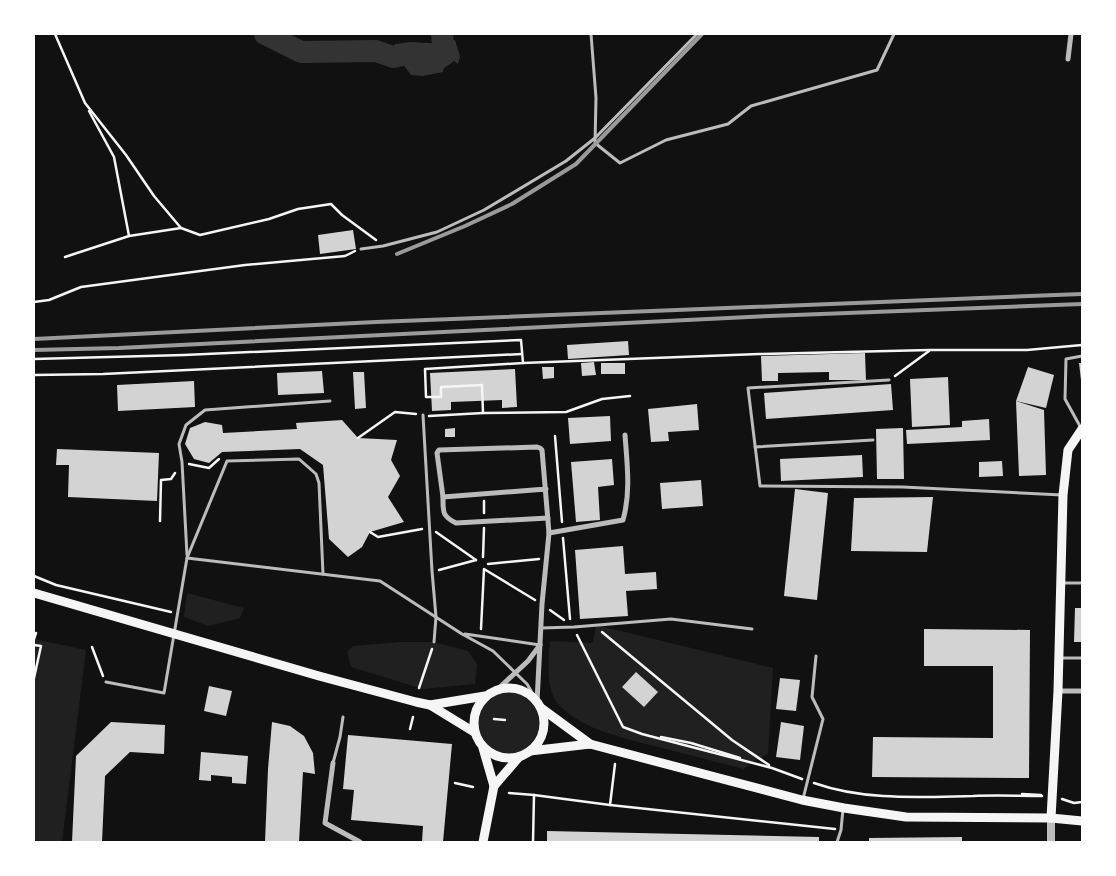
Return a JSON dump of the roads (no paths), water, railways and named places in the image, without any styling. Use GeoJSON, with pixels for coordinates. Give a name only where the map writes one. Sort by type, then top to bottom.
{"type":"FeatureCollection","features":[{"type":"Feature","properties":{"kind":"main road"},"geometry":{"type":"LineString","coordinates":[[1051,818],[1047,796],[1058,691],[1063,495],[1068,450],[1082,430]]}},
{"type":"Feature","properties":{"kind":"main road"},"geometry":{"type":"LineString","coordinates":[[34,593],[318,676],[430,705],[474,732]]}},
{"type":"Feature","properties":{"kind":"main road"},"geometry":{"type":"LineString","coordinates":[[430,705],[484,696],[499,688],[510,687],[520,689],[528,693],[539,705],[590,744]]}},
{"type":"Feature","properties":{"kind":"main road"},"geometry":{"type":"LineString","coordinates":[[483,842],[494,786],[482,748],[474,732],[473,722],[475,711],[484,696]]}},
{"type":"Feature","properties":{"kind":"main road"},"geometry":{"type":"LineString","coordinates":[[494,786],[520,757],[538,743],[542,736],[544,724],[539,705]]}},
{"type":"Feature","properties":{"kind":"main road"},"geometry":{"type":"LineString","coordinates":[[530,751],[590,744],[802,800],[906,817],[1051,818],[1082,821]]}},
{"type":"Feature","properties":{"kind":"main road"},"geometry":{"type":"LineString","coordinates":[[482,748],[499,758],[520,757]]}},
{"type":"Feature","properties":{"kind":"street"},"geometry":{"type":"LineString","coordinates":[[1068,59],[1071,34]]}},
{"type":"Feature","properties":{"kind":"street"},"geometry":{"type":"LineString","coordinates":[[549,533],[623,520],[628,504],[628,473],[624,435]]}},
{"type":"Feature","properties":{"kind":"street"},"geometry":{"type":"LineString","coordinates":[[539,705],[542,604],[549,533],[548,518],[546,489],[540,448],[439,450],[437,452],[443,512],[447,519],[456,523],[548,518]]}},
{"type":"Feature","properties":{"kind":"street"},"geometry":{"type":"LineString","coordinates":[[443,498],[546,489]]}},
{"type":"Feature","properties":{"kind":"street"},"geometry":{"type":"LineString","coordinates":[[499,688],[528,661],[540,645]]}},
{"type":"Feature","properties":{"kind":"street"},"geometry":{"type":"LineString","coordinates":[[1058,691],[1082,691]]}},
{"type":"Feature","properties":{"kind":"street"},"geometry":{"type":"LineString","coordinates":[[333,763],[325,823],[360,842]]}},
{"type":"Feature","properties":{"kind":"street"},"geometry":{"type":"LineString","coordinates":[[1051,818],[1051,842]]}},
{"type":"Feature","properties":{"kind":"lane"},"geometry":{"type":"LineString","coordinates":[[591,34],[596,98],[596,143],[620,163],[666,140],[728,124],[751,106],[877,70],[894,34]]}},
{"type":"Feature","properties":{"kind":"lane"},"geometry":{"type":"LineString","coordinates":[[361,249],[383,246],[436,232],[484,210],[566,161],[595,138],[697,34]]}},
{"type":"Feature","properties":{"kind":"lane"},"geometry":{"type":"LineString","coordinates":[[1082,356],[1066,359],[1065,399],[1082,430]]}},
{"type":"Feature","properties":{"kind":"lane"},"geometry":{"type":"LineString","coordinates":[[890,380],[748,388],[760,486],[903,487],[1063,495]]}},
{"type":"Feature","properties":{"kind":"lane"},"geometry":{"type":"LineString","coordinates":[[106,682],[164,694],[187,558],[182,462],[179,444],[186,425],[205,410],[330,401]]}},
{"type":"Feature","properties":{"kind":"lane"},"geometry":{"type":"LineString","coordinates":[[423,415],[436,617],[434,642]]}},
{"type":"Feature","properties":{"kind":"lane"},"geometry":{"type":"LineString","coordinates":[[755,447],[873,440]]}},
{"type":"Feature","properties":{"kind":"lane"},"geometry":{"type":"LineString","coordinates":[[187,558],[227,461],[299,459],[316,474],[319,483],[323,574]]}},
{"type":"Feature","properties":{"kind":"lane"},"geometry":{"type":"LineString","coordinates":[[187,558],[380,580],[462,634],[493,651],[527,684],[539,705]]}},
{"type":"Feature","properties":{"kind":"lane"},"geometry":{"type":"LineString","coordinates":[[1061,582],[1082,583]]}},
{"type":"Feature","properties":{"kind":"lane"},"geometry":{"type":"LineString","coordinates":[[541,628],[671,619],[752,629]]}},
{"type":"Feature","properties":{"kind":"lane"},"geometry":{"type":"LineString","coordinates":[[462,634],[480,635],[540,645]]}},
{"type":"Feature","properties":{"kind":"lane"},"geometry":{"type":"LineString","coordinates":[[802,800],[823,719],[812,697],[816,656]]}},
{"type":"Feature","properties":{"kind":"lane"},"geometry":{"type":"LineString","coordinates":[[1059,658],[1082,658]]}},
{"type":"Feature","properties":{"kind":"lane"},"geometry":{"type":"LineString","coordinates":[[333,763],[343,717]]}},
{"type":"Feature","properties":{"kind":"lane"},"geometry":{"type":"LineString","coordinates":[[837,842],[844,808]]}},
{"type":"Feature","properties":{"kind":"waterway"},"geometry":{"type":"LineString","coordinates":[[265,34],[301,52],[376,51],[393,57],[410,53],[444,55],[442,34]]}},
{"type":"Feature","properties":{"kind":"railway"},"geometry":{"type":"LineString","coordinates":[[397,254],[512,204],[576,164],[702,34]]}},
{"type":"Feature","properties":{"kind":"railway"},"geometry":{"type":"LineString","coordinates":[[34,339],[376,322],[1082,294]]}},
{"type":"Feature","properties":{"kind":"railway"},"geometry":{"type":"LineString","coordinates":[[34,350],[119,348],[769,316],[1082,304]]}}]}
